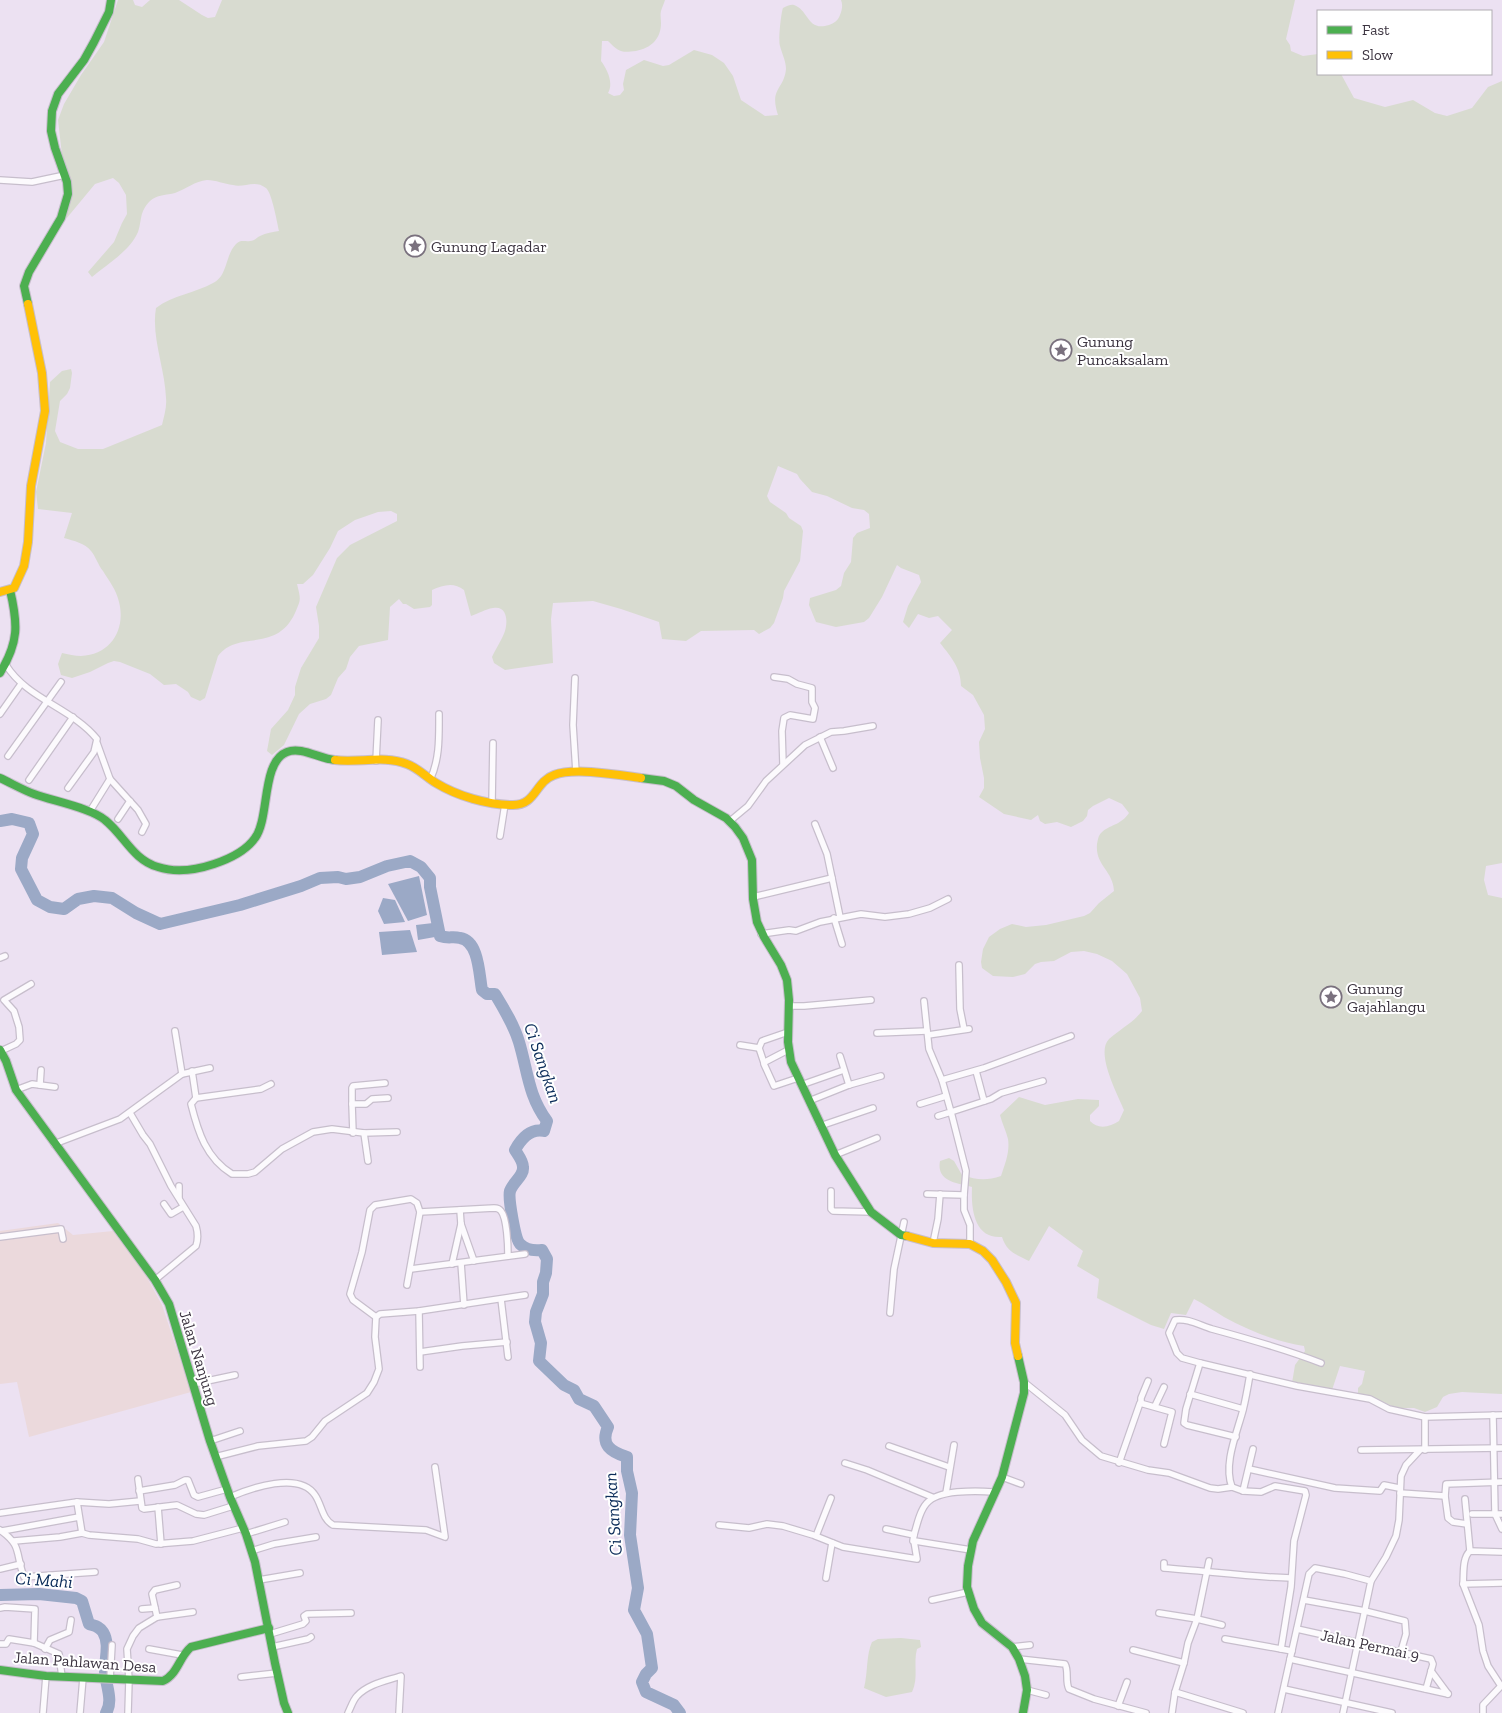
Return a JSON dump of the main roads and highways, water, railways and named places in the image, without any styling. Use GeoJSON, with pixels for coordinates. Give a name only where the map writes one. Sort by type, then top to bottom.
{"type":"FeatureCollection","features":[{"type":"Feature","properties":{"kind":"water"},"geometry":{"type":"Polygon","coordinates":[[[419,876],[427,915],[408,921],[388,884],[419,876]]]}},
{"type":"Feature","properties":{"kind":"water"},"geometry":{"type":"Polygon","coordinates":[[[383,898],[395,900],[405,922],[384,924],[378,911],[383,898]]]}},
{"type":"Feature","properties":{"kind":"water"},"geometry":{"type":"Polygon","coordinates":[[[433,923],[435,937],[418,940],[416,925],[433,923]]]}},
{"type":"Feature","properties":{"kind":"water"},"geometry":{"type":"Polygon","coordinates":[[[410,930],[417,952],[382,955],[379,932],[410,930]]]}},
{"type":"Feature","properties":{"kind":"waterway","name":"Ci Sangkan"},"geometry":{"type":"LineString","coordinates":[[0,821],[12,819],[29,823],[33,834],[22,858],[21,869],[37,900],[50,907],[64,909],[78,899],[94,896],[112,898],[136,913],[160,924],[240,905],[301,886],[320,878],[338,877],[346,879],[360,877],[387,866],[410,861],[421,867],[430,878],[430,887],[440,936],[460,938],[466,940],[471,945],[479,967],[482,990],[487,994],[495,994],[512,1023],[532,1092],[547,1121],[544,1131],[534,1131],[526,1135],[515,1150],[520,1158],[523,1170],[510,1191],[511,1210],[518,1241],[530,1250],[542,1250],[547,1259],[543,1294],[536,1312],[535,1322],[541,1343],[539,1361],[564,1385],[574,1390],[579,1399],[594,1406],[608,1427],[605,1439],[608,1447],[616,1453],[627,1457],[627,1471],[632,1493],[630,1535],[638,1588],[634,1610],[647,1634],[652,1668],[642,1682],[646,1692],[674,1705],[680,1713]]}},
{"type":"Feature","properties":{"kind":"waterway","name":"Ci Mahi"},"geometry":{"type":"LineString","coordinates":[[0,1595],[39,1594],[76,1598],[82,1601],[89,1624],[97,1626],[106,1641],[105,1676],[109,1703],[106,1713]]}},
{"type":"Feature","properties":{"kind":"place","name":"Gunung Lagadar"},"geometry":{"type":"Point","coordinates":[415,246]}},
{"type":"Feature","properties":{"kind":"place","name":"Gunung Puncaksalam"},"geometry":{"type":"Point","coordinates":[1061,350]}},
{"type":"Feature","properties":{"kind":"place","name":"Gunung Gajahlangu"},"geometry":{"type":"Point","coordinates":[1331,997]}}]}
